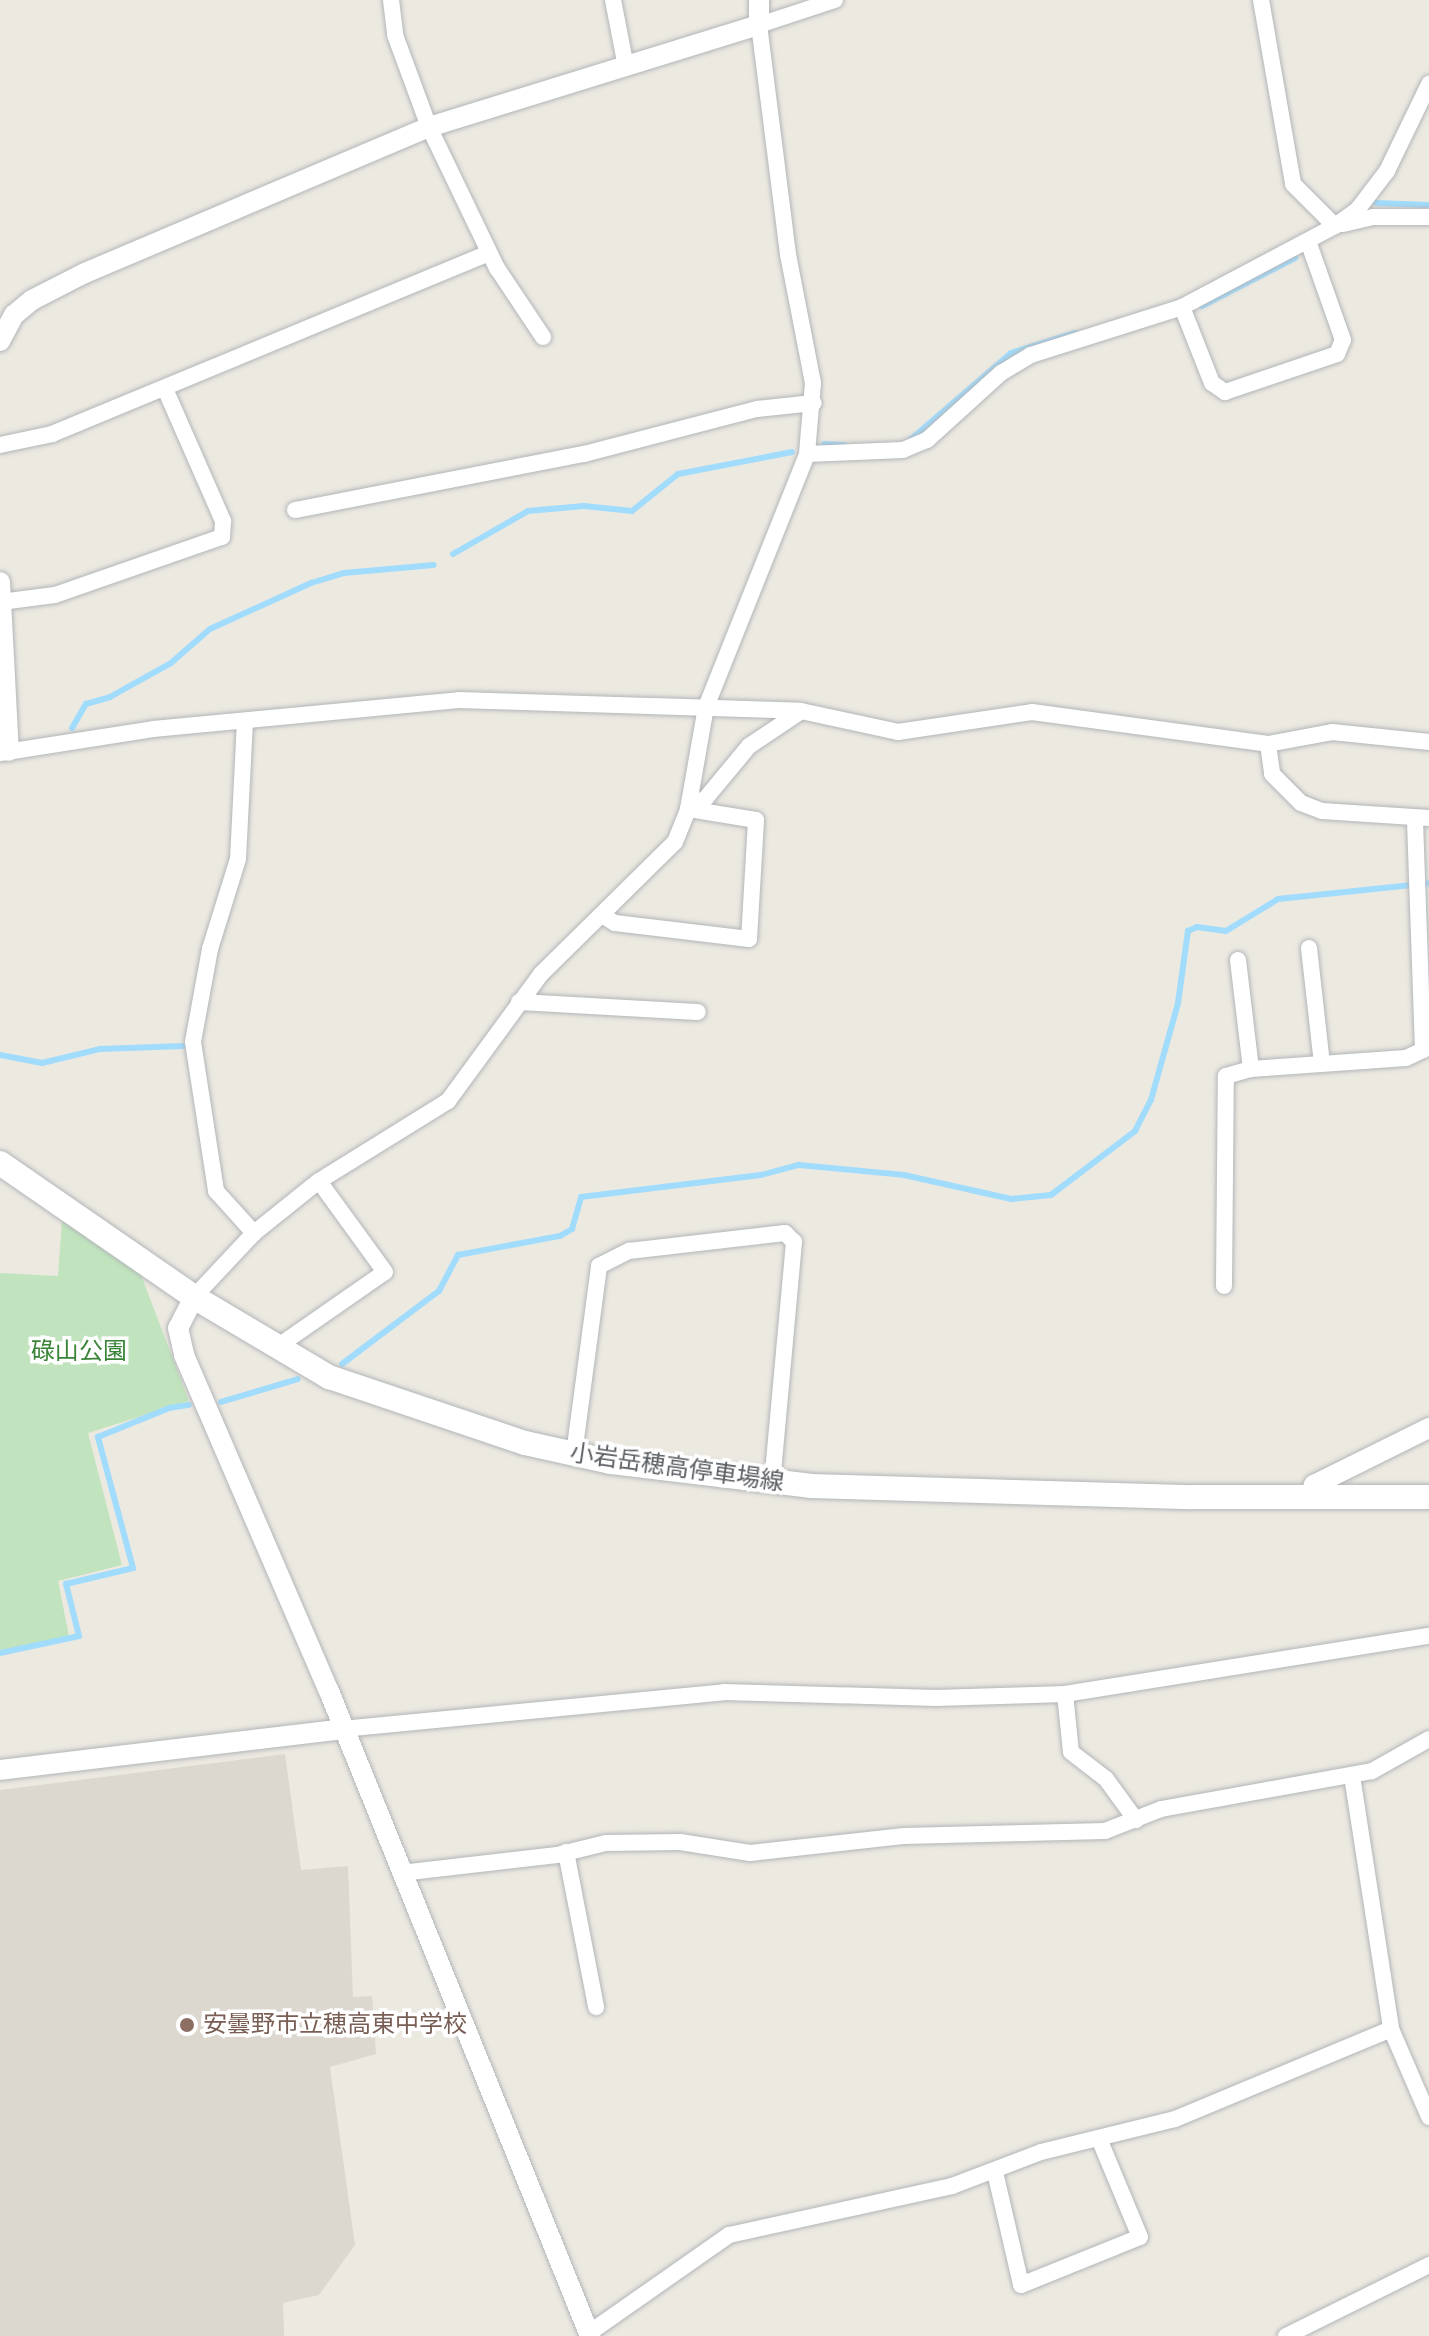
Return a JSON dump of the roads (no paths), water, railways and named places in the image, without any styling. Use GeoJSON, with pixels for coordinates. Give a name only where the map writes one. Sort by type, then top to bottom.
{"type":"FeatureCollection","features":[{"type":"Feature","properties":{"kind":"main road","name":"小岩岳穂高停車場線"},"geometry":{"type":"LineString","coordinates":[[0,1163],[194,1297],[329,1377],[381,1396],[574,1454],[772,1483],[1310,1497],[1429,1497]]}},
{"type":"Feature","properties":{"kind":"street"},"geometry":{"type":"LineString","coordinates":[[391,0],[395,35],[429,127],[489,253],[543,337]]}},
{"type":"Feature","properties":{"kind":"street"},"geometry":{"type":"LineString","coordinates":[[613,0],[626,67]]}},
{"type":"Feature","properties":{"kind":"street"},"geometry":{"type":"LineString","coordinates":[[759,0],[759,25],[788,254],[814,403],[807,454],[706,707],[688,809],[675,842],[563,950],[519,1002],[448,1101],[319,1181],[254,1233],[194,1297],[178,1328],[184,1355],[342,1729],[590,2334],[729,2235],[952,2186],[1041,2152],[1100,2141],[1175,2119],[1391,2029]]}},
{"type":"Feature","properties":{"kind":"street"},"geometry":{"type":"LineString","coordinates":[[0,341],[14,315],[72,279],[429,127],[835,0]]}},
{"type":"Feature","properties":{"kind":"street"},"geometry":{"type":"LineString","coordinates":[[1261,0],[1293,184],[1335,226]]}},
{"type":"Feature","properties":{"kind":"street"},"geometry":{"type":"LineString","coordinates":[[807,454],[903,450],[927,440],[1001,373],[1031,355],[1182,307],[1335,226],[1358,209],[1387,171],[1429,84]]}},
{"type":"Feature","properties":{"kind":"street"},"geometry":{"type":"LineString","coordinates":[[1335,226],[1373,217],[1429,217]]}},
{"type":"Feature","properties":{"kind":"street"},"geometry":{"type":"LineString","coordinates":[[1182,307],[1212,383],[1225,392],[1337,354],[1343,340],[1308,241]]}},
{"type":"Feature","properties":{"kind":"street"},"geometry":{"type":"LineString","coordinates":[[0,445],[27,443],[165,389],[489,253]]}},
{"type":"Feature","properties":{"kind":"street"},"geometry":{"type":"LineString","coordinates":[[0,602],[55,595],[222,537],[223,521],[165,389]]}},
{"type":"Feature","properties":{"kind":"street"},"geometry":{"type":"LineString","coordinates":[[295,510],[584,454],[757,409],[814,403]]}},
{"type":"Feature","properties":{"kind":"street"},"geometry":{"type":"LineString","coordinates":[[0,582],[4,752],[97,735],[459,700],[801,711],[898,732],[1032,712],[1268,744],[1332,732],[1429,742]]}},
{"type":"Feature","properties":{"kind":"street"},"geometry":{"type":"LineString","coordinates":[[688,809],[706,798],[749,746],[801,711]]}},
{"type":"Feature","properties":{"kind":"street"},"geometry":{"type":"LineString","coordinates":[[245,721],[238,859],[210,949],[193,1042],[216,1191],[254,1233]]}},
{"type":"Feature","properties":{"kind":"street"},"geometry":{"type":"LineString","coordinates":[[1224,1286],[1222,1084],[1226,1076],[1251,1069],[1406,1058],[1423,1050],[1422,818],[1322,811],[1301,803],[1272,774],[1268,744]]}},
{"type":"Feature","properties":{"kind":"street"},"geometry":{"type":"LineString","coordinates":[[602,915],[615,923],[749,939],[756,820],[688,809]]}},
{"type":"Feature","properties":{"kind":"street"},"geometry":{"type":"LineString","coordinates":[[1309,948],[1322,1063]]}},
{"type":"Feature","properties":{"kind":"street"},"geometry":{"type":"LineString","coordinates":[[1238,960],[1251,1069]]}},
{"type":"Feature","properties":{"kind":"street"},"geometry":{"type":"LineString","coordinates":[[519,1002],[698,1012]]}},
{"type":"Feature","properties":{"kind":"street"},"geometry":{"type":"LineString","coordinates":[[277,1347],[385,1272],[319,1181]]}},
{"type":"Feature","properties":{"kind":"street"},"geometry":{"type":"LineString","coordinates":[[574,1454],[599,1266],[629,1251],[785,1233],[794,1242],[772,1483]]}},
{"type":"Feature","properties":{"kind":"street"},"geometry":{"type":"LineString","coordinates":[[1310,1497],[1321,1481],[1429,1428]]}},
{"type":"Feature","properties":{"kind":"street"},"geometry":{"type":"LineString","coordinates":[[0,1770],[342,1729],[724,1692],[936,1698],[1065,1694],[1429,1636]]}},
{"type":"Feature","properties":{"kind":"street"},"geometry":{"type":"LineString","coordinates":[[1065,1694],[1071,1752],[1106,1779],[1136,1820]]}},
{"type":"Feature","properties":{"kind":"street"},"geometry":{"type":"LineString","coordinates":[[401,1873],[640,1841],[765,1852],[904,1836],[1105,1831],[1161,1809],[1352,1776],[1389,1763],[1429,1739]]}},
{"type":"Feature","properties":{"kind":"street"},"geometry":{"type":"LineString","coordinates":[[1352,1776],[1391,2029],[1429,2117]]}},
{"type":"Feature","properties":{"kind":"street"},"geometry":{"type":"LineString","coordinates":[[566,1852],[596,2007]]}},
{"type":"Feature","properties":{"kind":"street"},"geometry":{"type":"LineString","coordinates":[[995,2172],[1021,2285],[1140,2237],[1100,2141]]}},
{"type":"Feature","properties":{"kind":"street"},"geometry":{"type":"LineString","coordinates":[[1286,2336],[1429,2265]]}},
{"type":"Feature","properties":{"kind":"waterway"},"geometry":{"type":"LineString","coordinates":[[1376,203],[1429,205]]}},
{"type":"Feature","properties":{"kind":"waterway"},"geometry":{"type":"LineString","coordinates":[[1202,306],[1295,258]]}},
{"type":"Feature","properties":{"kind":"waterway"},"geometry":{"type":"LineString","coordinates":[[910,440],[1011,353],[1075,333]]}},
{"type":"Feature","properties":{"kind":"waterway"},"geometry":{"type":"LineString","coordinates":[[824,444],[844,445]]}},
{"type":"Feature","properties":{"kind":"waterway"},"geometry":{"type":"LineString","coordinates":[[453,554],[528,511],[584,506],[632,511],[678,474],[792,452]]}},
{"type":"Feature","properties":{"kind":"waterway"},"geometry":{"type":"LineString","coordinates":[[72,728],[86,704],[110,697],[171,663],[210,629],[311,583],[344,573],[434,565]]}},
{"type":"Feature","properties":{"kind":"waterway"},"geometry":{"type":"LineString","coordinates":[[342,1364],[439,1291],[458,1255],[560,1236],[572,1229],[581,1197],[761,1175],[799,1165],[904,1175],[1011,1199],[1051,1195],[1135,1131],[1151,1100],[1178,1003],[1188,931],[1197,927],[1226,931],[1278,899],[1429,883]]}},
{"type":"Feature","properties":{"kind":"waterway"},"geometry":{"type":"LineString","coordinates":[[0,1055],[42,1063],[100,1049],[183,1046]]}},
{"type":"Feature","properties":{"kind":"waterway"},"geometry":{"type":"LineString","coordinates":[[221,1402],[298,1379]]}},
{"type":"Feature","properties":{"kind":"waterway"},"geometry":{"type":"LineString","coordinates":[[0,1653],[79,1636],[66,1584],[133,1568],[98,1437],[169,1408],[189,1405]]}},
{"type":"Feature","properties":{"kind":"place","name":"安曇野市立穂高東中学校"},"geometry":{"type":"Point","coordinates":[187,2025]}},
{"type":"Feature","properties":{"kind":"park label","name":"碌山公園"},"geometry":{"type":"Point","coordinates":[79,1352]}}]}
